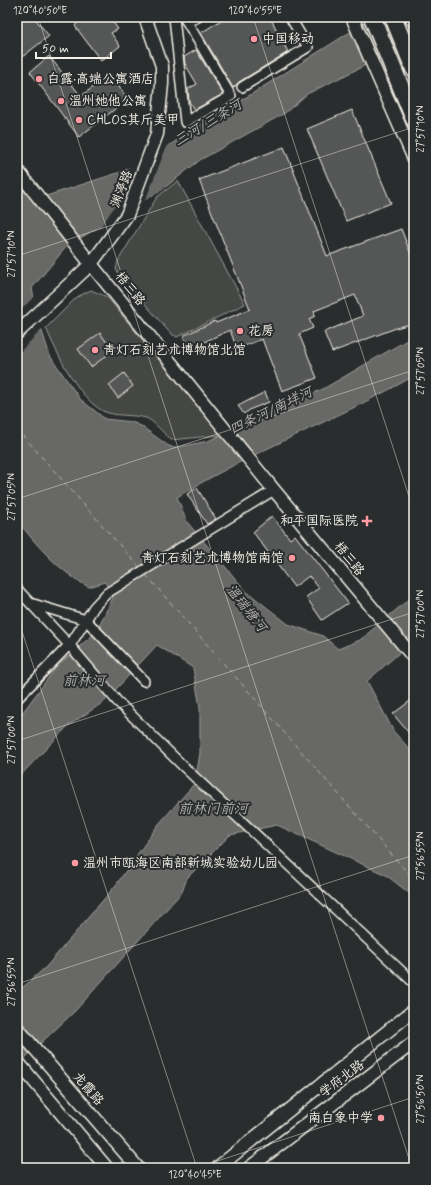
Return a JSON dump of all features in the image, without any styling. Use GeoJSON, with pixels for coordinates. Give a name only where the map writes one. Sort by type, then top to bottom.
{"type":"FeatureCollection","features":[{"type":"Feature","properties":{"kind":"highway"},"geometry":{"type":"LineString","coordinates":[[372,17],[414,119]]}},
{"type":"Feature","properties":{"kind":"highway"},"geometry":{"type":"LineString","coordinates":[[377,17],[414,108]]}},
{"type":"Feature","properties":{"kind":"highway"},"geometry":{"type":"LineString","coordinates":[[393,17],[414,69]]}},
{"type":"Feature","properties":{"kind":"street","name":"渊渟路"},"geometry":{"type":"LineString","coordinates":[[17,333],[91,264],[127,215],[157,134],[162,66],[145,17]]}},
{"type":"Feature","properties":{"kind":"street"},"geometry":{"type":"LineString","coordinates":[[174,17],[185,122],[231,96],[184,17]]}},
{"type":"Feature","properties":{"kind":"street"},"geometry":{"type":"LineString","coordinates":[[242,87],[308,48],[290,17]]}},
{"type":"Feature","properties":{"kind":"street"},"geometry":{"type":"LineString","coordinates":[[352,19],[377,72],[414,159]]}},
{"type":"Feature","properties":{"kind":"street","name":"梧三路"},"geometry":{"type":"LineString","coordinates":[[17,170],[274,490],[373,611],[414,658]]}},
{"type":"Feature","properties":{"kind":"street"},"geometry":{"type":"LineString","coordinates":[[17,699],[70,647],[86,620],[107,593],[274,490]]}},
{"type":"Feature","properties":{"kind":"street"},"geometry":{"type":"LineString","coordinates":[[17,589],[117,701],[185,768],[414,983]]}},
{"type":"Feature","properties":{"kind":"street"},"geometry":{"type":"LineString","coordinates":[[30,603],[86,620],[144,682]]}},
{"type":"Feature","properties":{"kind":"street"},"geometry":{"type":"LineString","coordinates":[[217,1168],[414,1010]]}},
{"type":"Feature","properties":{"kind":"street","name":"龙霞路"},"geometry":{"type":"LineString","coordinates":[[17,1028],[138,1168]]}},
{"type":"Feature","properties":{"kind":"street","name":"学府北路"},"geometry":{"type":"LineString","coordinates":[[249,1168],[414,1042]]}},
{"type":"Feature","properties":{"kind":"street"},"geometry":{"type":"LineString","coordinates":[[17,1061],[107,1168]]}},
{"type":"Feature","properties":{"kind":"shaded area"},"geometry":{"type":"Polygon","coordinates":[[[178,181],[245,304],[177,337],[170,333],[116,270],[118,261],[157,197],[178,181]]]}},
{"type":"Feature","properties":{"kind":"shaded area"},"geometry":{"type":"Polygon","coordinates":[[[91,290],[107,297],[221,435],[171,440],[156,425],[146,418],[108,413],[94,405],[85,396],[62,362],[46,328],[77,297],[91,290]]]}},
{"type":"Feature","properties":{"kind":"water"},"geometry":{"type":"Polygon","coordinates":[[[374,17],[414,17],[414,35],[392,52],[307,94],[285,113],[200,160],[163,189],[67,246],[32,288],[37,316],[50,356],[80,399],[105,419],[132,422],[141,426],[167,445],[174,448],[208,441],[323,389],[414,336],[414,376],[355,407],[235,464],[177,497],[187,522],[246,591],[288,624],[323,636],[338,649],[360,640],[414,595],[414,640],[367,681],[394,732],[414,754],[414,897],[386,875],[277,825],[230,835],[187,878],[182,892],[75,1011],[27,1056],[17,1068],[17,996],[21,989],[46,967],[116,885],[158,825],[195,783],[200,753],[200,707],[193,668],[157,645],[105,701],[68,726],[17,779],[17,720],[58,665],[95,633],[113,598],[105,582],[89,587],[59,566],[32,539],[17,520],[17,174],[37,199],[124,171],[173,143],[211,117],[250,95],[374,17]]]}},
{"type":"Feature","properties":{"kind":"pier"},"geometry":{"type":"Polygon","coordinates":[[[168,143],[145,201],[100,228],[115,206],[130,165],[168,143]]]}},
{"type":"Feature","properties":{"kind":"pier"},"geometry":{"type":"Polygon","coordinates":[[[36,295],[43,328],[17,355],[17,313],[36,295]]]}},
{"type":"Feature","properties":{"kind":"building"},"geometry":{"type":"Polygon","coordinates":[[[17,17],[34,17],[49,36],[17,61],[17,17]]]}},
{"type":"Feature","properties":{"kind":"building"},"geometry":{"type":"Polygon","coordinates":[[[72,17],[109,17],[118,29],[111,33],[120,46],[101,61],[75,26],[77,23],[72,17]]]}},
{"type":"Feature","properties":{"kind":"building","name":"中国移动"},"geometry":{"type":"Polygon","coordinates":[[[226,17],[270,17],[288,52],[239,82],[233,88],[201,33],[226,17]]]}},
{"type":"Feature","properties":{"kind":"building"},"geometry":{"type":"Polygon","coordinates":[[[196,50],[223,94],[194,110],[189,101],[188,89],[197,84],[185,64],[184,57],[196,50]]]}},
{"type":"Feature","properties":{"kind":"building"},"geometry":{"type":"Polygon","coordinates":[[[49,56],[81,96],[110,75],[128,99],[79,137],[30,72],[49,56]]]}},
{"type":"Feature","properties":{"kind":"building"},"geometry":{"type":"Polygon","coordinates":[[[352,110],[391,203],[346,221],[307,129],[352,110]]]}},
{"type":"Feature","properties":{"kind":"building"},"geometry":{"type":"Polygon","coordinates":[[[284,147],[327,256],[401,229],[414,262],[414,323],[396,328],[332,352],[324,332],[363,316],[355,295],[314,311],[315,316],[309,319],[313,328],[299,334],[317,378],[282,391],[262,339],[237,349],[230,330],[189,349],[183,336],[215,321],[216,323],[250,309],[199,180],[284,147]]]}},
{"type":"Feature","properties":{"kind":"building","name":"青灯石刻艺术博物馆北馆"},"geometry":{"type":"Polygon","coordinates":[[[100,333],[113,351],[91,367],[78,349],[100,333]]]}},
{"type":"Feature","properties":{"kind":"building"},"geometry":{"type":"Polygon","coordinates":[[[124,373],[133,386],[118,398],[109,385],[124,373]]]}},
{"type":"Feature","properties":{"kind":"building"},"geometry":{"type":"Polygon","coordinates":[[[265,392],[269,402],[251,409],[244,414],[238,406],[265,392]]]}},
{"type":"Feature","properties":{"kind":"building"},"geometry":{"type":"Polygon","coordinates":[[[197,488],[216,519],[207,524],[187,494],[197,488]]]}},
{"type":"Feature","properties":{"kind":"building","name":"青灯石刻艺术博物馆南馆"},"geometry":{"type":"Polygon","coordinates":[[[272,516],[290,539],[295,535],[348,603],[322,620],[306,597],[319,588],[309,576],[294,587],[253,532],[272,516]]]}},
{"type":"Feature","properties":{"kind":"building"},"geometry":{"type":"Polygon","coordinates":[[[414,698],[414,739],[393,714],[414,698]]]}},
{"type":"Feature","properties":{"kind":"ferry route"},"geometry":{"type":"LineString","coordinates":[[17,429],[140,568]]}},
{"type":"Feature","properties":{"kind":"ferry route"},"geometry":{"type":"LineString","coordinates":[[146,575],[414,880]]}},
{"type":"Feature","properties":{"kind":"place","name":"中国移动"},"geometry":{"type":"Point","coordinates":[254,39]}},
{"type":"Feature","properties":{"kind":"place","name":"白露·高端公寓酒店"},"geometry":{"type":"Point","coordinates":[39,79]}},
{"type":"Feature","properties":{"kind":"place","name":"温州她他公寓"},"geometry":{"type":"Point","coordinates":[61,101]}},
{"type":"Feature","properties":{"kind":"place","name":"CHLOS其斤美甲"},"geometry":{"type":"Point","coordinates":[79,120]}},
{"type":"Feature","properties":{"kind":"place","name":"花房"},"geometry":{"type":"Point","coordinates":[240,331]}},
{"type":"Feature","properties":{"kind":"place","name":"青灯石刻艺术博物馆北馆"},"geometry":{"type":"Point","coordinates":[95,350]}},
{"type":"Feature","properties":{"kind":"place","name":"和平国际医院"},"geometry":{"type":"Point","coordinates":[367,521]}},
{"type":"Feature","properties":{"kind":"place","name":"青灯石刻艺术博物馆南馆"},"geometry":{"type":"Point","coordinates":[292,558]}},
{"type":"Feature","properties":{"kind":"place","name":"温州市瓯海区南部新城实验幼儿园"},"geometry":{"type":"Point","coordinates":[75,863]}},
{"type":"Feature","properties":{"kind":"place","name":"南白象中学"},"geometry":{"type":"Point","coordinates":[381,1118]}},
{"type":"Feature","properties":{"kind":"water label","name":"三河/三条河"},"geometry":{"type":"Point","coordinates":[208,123]}},
{"type":"Feature","properties":{"kind":"water label","name":"四条河/南垟河"},"geometry":{"type":"Point","coordinates":[271,411]}},
{"type":"Feature","properties":{"kind":"water label","name":"温瑞塘河"},"geometry":{"type":"Point","coordinates":[246,608]}},
{"type":"Feature","properties":{"kind":"water label","name":"前林河"},"geometry":{"type":"Point","coordinates":[84,681]}},
{"type":"Feature","properties":{"kind":"water label","name":"前林门前河"},"geometry":{"type":"Point","coordinates":[213,809]}}]}
